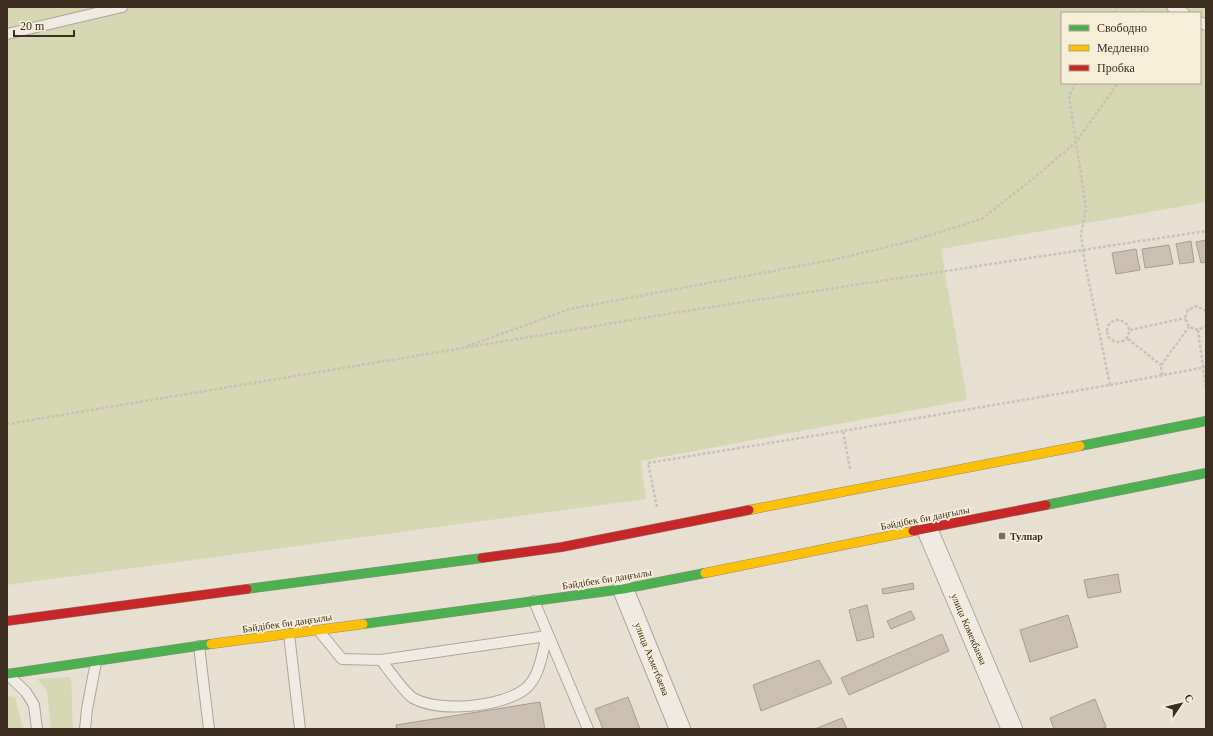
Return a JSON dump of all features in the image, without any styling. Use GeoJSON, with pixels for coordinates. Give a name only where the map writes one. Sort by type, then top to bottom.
{"type":"FeatureCollection","features":[{"type":"Feature","properties":{"kind":"main road"},"geometry":{"type":"LineString","coordinates":[[7,620],[562,547],[1206,421]]}},
{"type":"Feature","properties":{"kind":"main road","name":"Бәйдібек би даңғылы"},"geometry":{"type":"LineString","coordinates":[[7,674],[199,646],[623,589],[1206,474]]}},
{"type":"Feature","properties":{"kind":"street","name":"улица Комекбаева"},"geometry":{"type":"LineString","coordinates":[[927,529],[1012,729]]}},
{"type":"Feature","properties":{"kind":"street","name":"улица Ахметбаева"},"geometry":{"type":"LineString","coordinates":[[623,589],[680,729]]}},
{"type":"Feature","properties":{"kind":"lane"},"geometry":{"type":"LineString","coordinates":[[7,34],[122,7]]}},
{"type":"Feature","properties":{"kind":"lane"},"geometry":{"type":"LineString","coordinates":[[1172,7],[1182,12]]}},
{"type":"Feature","properties":{"kind":"lane"},"geometry":{"type":"LineString","coordinates":[[534,601],[588,729]]}},
{"type":"Feature","properties":{"kind":"lane"},"geometry":{"type":"LineString","coordinates":[[318,630],[342,659],[381,660],[548,636]]}},
{"type":"Feature","properties":{"kind":"lane"},"geometry":{"type":"LineString","coordinates":[[289,634],[300,729]]}},
{"type":"Feature","properties":{"kind":"lane"},"geometry":{"type":"LineString","coordinates":[[381,660],[398,682],[413,697],[435,706],[469,706],[508,699],[526,688],[536,675],[548,636]]}},
{"type":"Feature","properties":{"kind":"lane"},"geometry":{"type":"LineString","coordinates":[[199,646],[209,729]]}},
{"type":"Feature","properties":{"kind":"lane"},"geometry":{"type":"LineString","coordinates":[[85,729],[96,662]]}},
{"type":"Feature","properties":{"kind":"lane"},"geometry":{"type":"LineString","coordinates":[[7,674],[26,692],[34,705],[37,729]]}},
{"type":"Feature","properties":{"kind":"path"},"geometry":{"type":"LineString","coordinates":[[1075,84],[1069,96],[1086,208],[1081,234],[1110,385]]}},
{"type":"Feature","properties":{"kind":"path"},"geometry":{"type":"LineString","coordinates":[[462,348],[570,309],[842,258],[911,242],[982,218],[1040,173],[1076,142],[1117,84]]}},
{"type":"Feature","properties":{"kind":"path"},"geometry":{"type":"LineString","coordinates":[[7,424],[679,312],[1206,231]]}},
{"type":"Feature","properties":{"kind":"path"},"geometry":{"type":"LineString","coordinates":[[1206,310],[1197,306],[1188,310],[1185,318],[1189,327],[1198,330],[1206,326]]}},
{"type":"Feature","properties":{"kind":"path"},"geometry":{"type":"LineString","coordinates":[[1130,330],[1185,318]]}},
{"type":"Feature","properties":{"kind":"path"},"geometry":{"type":"LineString","coordinates":[[1106,333],[1109,324],[1116,320],[1125,322],[1130,330],[1128,339]]}},
{"type":"Feature","properties":{"kind":"path"},"geometry":{"type":"LineString","coordinates":[[1162,375],[1161,365],[1189,327]]}},
{"type":"Feature","properties":{"kind":"path"},"geometry":{"type":"LineString","coordinates":[[1198,330],[1205,367],[1206,389]]}},
{"type":"Feature","properties":{"kind":"path"},"geometry":{"type":"LineString","coordinates":[[1100,334],[1106,333]]}},
{"type":"Feature","properties":{"kind":"path"},"geometry":{"type":"LineString","coordinates":[[1106,333],[1111,341],[1120,343],[1128,339]]}},
{"type":"Feature","properties":{"kind":"path"},"geometry":{"type":"LineString","coordinates":[[1128,339],[1161,365]]}},
{"type":"Feature","properties":{"kind":"path"},"geometry":{"type":"LineString","coordinates":[[661,528],[648,462],[843,431],[1205,367]]}},
{"type":"Feature","properties":{"kind":"path"},"geometry":{"type":"LineString","coordinates":[[843,431],[854,490]]}},
{"type":"Feature","properties":{"kind":"green space"},"geometry":{"type":"Polygon","coordinates":[[[7,7],[1206,7],[1206,202],[941,249],[967,400],[641,461],[646,499],[7,585],[7,7]]]}},
{"type":"Feature","properties":{"kind":"green space"},"geometry":{"type":"Polygon","coordinates":[[[71,677],[73,729],[51,729],[47,690],[37,679],[71,677]]]}},
{"type":"Feature","properties":{"kind":"green space"},"geometry":{"type":"Polygon","coordinates":[[[7,696],[15,697],[23,729],[7,729],[7,696]]]}},
{"type":"Feature","properties":{"kind":"building"},"geometry":{"type":"Polygon","coordinates":[[[1206,240],[1206,262],[1201,263],[1196,242],[1206,240]]]}},
{"type":"Feature","properties":{"kind":"building"},"geometry":{"type":"Polygon","coordinates":[[[1191,241],[1194,262],[1180,264],[1176,244],[1191,241]]]}},
{"type":"Feature","properties":{"kind":"building"},"geometry":{"type":"Polygon","coordinates":[[[1169,245],[1173,264],[1145,268],[1142,249],[1169,245]]]}},
{"type":"Feature","properties":{"kind":"building"},"geometry":{"type":"Polygon","coordinates":[[[1136,249],[1140,270],[1116,274],[1112,253],[1136,249]]]}},
{"type":"Feature","properties":{"kind":"building"},"geometry":{"type":"Polygon","coordinates":[[[1118,574],[1121,592],[1088,598],[1084,580],[1118,574]]]}},
{"type":"Feature","properties":{"kind":"building"},"geometry":{"type":"Polygon","coordinates":[[[913,583],[914,589],[883,594],[882,589],[913,583]]]}},
{"type":"Feature","properties":{"kind":"building"},"geometry":{"type":"Polygon","coordinates":[[[867,605],[874,637],[857,641],[849,610],[867,605]]]}},
{"type":"Feature","properties":{"kind":"building"},"geometry":{"type":"Polygon","coordinates":[[[911,611],[915,619],[891,629],[887,621],[911,611]]]}},
{"type":"Feature","properties":{"kind":"building"},"geometry":{"type":"Polygon","coordinates":[[[1068,615],[1078,647],[1030,662],[1020,630],[1068,615]]]}},
{"type":"Feature","properties":{"kind":"building"},"geometry":{"type":"Polygon","coordinates":[[[942,634],[949,651],[849,695],[841,678],[942,634]]]}},
{"type":"Feature","properties":{"kind":"building"},"geometry":{"type":"Polygon","coordinates":[[[819,660],[832,683],[761,711],[753,685],[819,660]]]}},
{"type":"Feature","properties":{"kind":"building"},"geometry":{"type":"Polygon","coordinates":[[[628,697],[640,729],[603,729],[595,709],[628,697]]]}},
{"type":"Feature","properties":{"kind":"building"},"geometry":{"type":"Polygon","coordinates":[[[1095,699],[1106,727],[1101,729],[1054,729],[1050,718],[1095,699]]]}},
{"type":"Feature","properties":{"kind":"building"},"geometry":{"type":"Polygon","coordinates":[[[540,702],[545,729],[397,729],[396,725],[540,702]]]}},
{"type":"Feature","properties":{"kind":"building"},"geometry":{"type":"Polygon","coordinates":[[[842,718],[847,729],[815,729],[842,718]]]}},
{"type":"Feature","properties":{"kind":"traffic: fast"},"geometry":{"type":"LineString","coordinates":[[1080,446],[1206,421]]}},
{"type":"Feature","properties":{"kind":"traffic: fast"},"geometry":{"type":"LineString","coordinates":[[1046,505],[1206,473]]}},
{"type":"Feature","properties":{"kind":"traffic: fast"},"geometry":{"type":"LineString","coordinates":[[247,589],[482,558]]}},
{"type":"Feature","properties":{"kind":"traffic: fast"},"geometry":{"type":"LineString","coordinates":[[363,624],[623,589],[705,573]]}},
{"type":"Feature","properties":{"kind":"traffic: fast"},"geometry":{"type":"LineString","coordinates":[[7,674],[211,644]]}},
{"type":"Feature","properties":{"kind":"traffic: slow"},"geometry":{"type":"LineString","coordinates":[[749,510],[1080,446]]}},
{"type":"Feature","properties":{"kind":"traffic: slow"},"geometry":{"type":"LineString","coordinates":[[705,573],[913,531]]}},
{"type":"Feature","properties":{"kind":"traffic: slow"},"geometry":{"type":"LineString","coordinates":[[211,644],[363,624]]}},
{"type":"Feature","properties":{"kind":"traffic: jam"},"geometry":{"type":"LineString","coordinates":[[913,531],[1046,505]]}},
{"type":"Feature","properties":{"kind":"traffic: jam"},"geometry":{"type":"LineString","coordinates":[[482,558],[562,547],[749,510]]}},
{"type":"Feature","properties":{"kind":"traffic: jam"},"geometry":{"type":"LineString","coordinates":[[7,621],[247,589]]}},
{"type":"Feature","properties":{"kind":"place","name":"Тулпар"},"geometry":{"type":"Point","coordinates":[1002,536]}}]}
